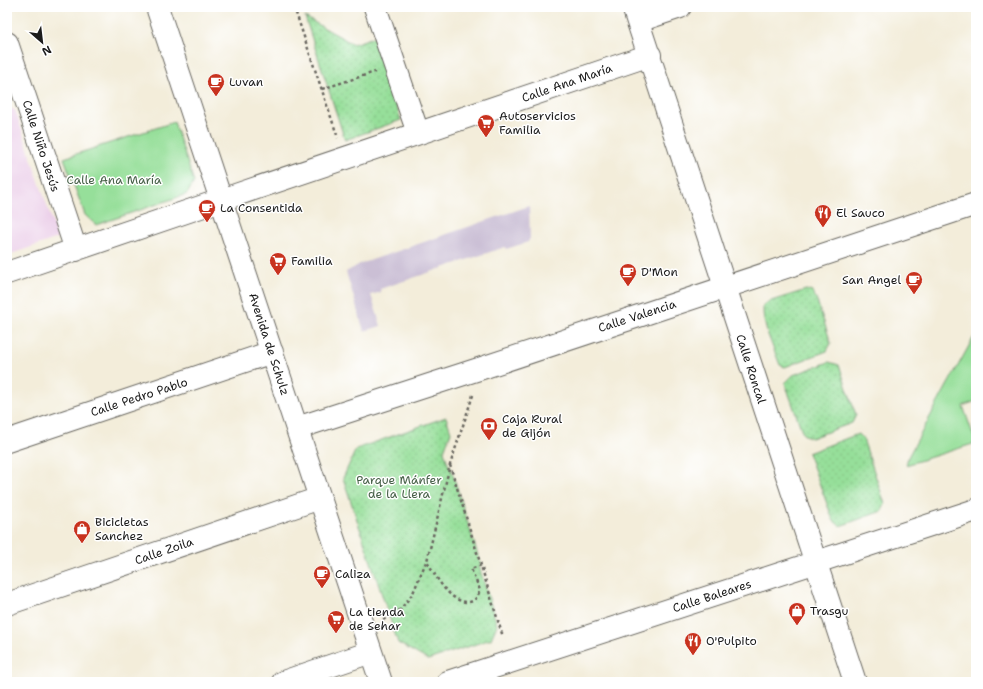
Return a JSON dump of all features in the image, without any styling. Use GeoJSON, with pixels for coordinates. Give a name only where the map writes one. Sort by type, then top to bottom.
{"type":"FeatureCollection","features":[{"type":"Feature","properties":{"kind":"street","name":"Avenida de Schulz"},"geometry":{"type":"LineString","coordinates":[[157,7],[382,682]]}},
{"type":"Feature","properties":{"kind":"street"},"geometry":{"type":"LineString","coordinates":[[375,7],[418,134]]}},
{"type":"Feature","properties":{"kind":"street"},"geometry":{"type":"LineString","coordinates":[[636,14],[680,7]]}},
{"type":"Feature","properties":{"kind":"street","name":"Calle Roncal"},"geometry":{"type":"LineString","coordinates":[[636,14],[724,287],[855,682]]}},
{"type":"Feature","properties":{"kind":"street","name":"Calle Niño Jesús"},"geometry":{"type":"LineString","coordinates":[[7,43],[14,85],[76,250]]}},
{"type":"Feature","properties":{"kind":"street","name":"Calle Ana María"},"geometry":{"type":"LineString","coordinates":[[7,273],[650,55]]}},
{"type":"Feature","properties":{"kind":"street","name":"Calle Valencia"},"geometry":{"type":"LineString","coordinates":[[297,428],[976,204]]}},
{"type":"Feature","properties":{"kind":"street","name":"Calle Pedro Pablo"},"geometry":{"type":"LineString","coordinates":[[7,441],[272,352]]}},
{"type":"Feature","properties":{"kind":"street","name":"Calle Zoila"},"geometry":{"type":"LineString","coordinates":[[7,604],[320,498]]}},
{"type":"Feature","properties":{"kind":"street","name":"Calle Baleares"},"geometry":{"type":"LineString","coordinates":[[448,682],[976,510]]}},
{"type":"Feature","properties":{"kind":"street"},"geometry":{"type":"LineString","coordinates":[[283,682],[371,652]]}},
{"type":"Feature","properties":{"kind":"path"},"geometry":{"type":"LineString","coordinates":[[295,7],[340,144]]}},
{"type":"Feature","properties":{"kind":"path"},"geometry":{"type":"LineString","coordinates":[[322,89],[395,65]]}},
{"type":"Feature","properties":{"kind":"path"},"geometry":{"type":"LineString","coordinates":[[364,628],[377,624],[400,610],[413,593],[427,562],[450,465],[473,395]]}},
{"type":"Feature","properties":{"kind":"path"},"geometry":{"type":"LineString","coordinates":[[450,465],[503,637]]}},
{"type":"Feature","properties":{"kind":"path"},"geometry":{"type":"LineString","coordinates":[[427,562],[438,580],[452,596],[461,602],[471,602],[478,597],[480,590],[471,569],[481,565]]}},
{"type":"Feature","properties":{"kind":"shaded area"},"geometry":{"type":"Polygon","coordinates":[[[7,107],[15,110],[58,238],[11,254],[7,243],[7,107]]]}},
{"type":"Feature","properties":{"kind":"shaded area"},"geometry":{"type":"Polygon","coordinates":[[[529,206],[530,238],[528,242],[506,249],[505,247],[380,289],[381,292],[371,295],[381,326],[364,331],[346,272],[360,264],[529,206]]]}},
{"type":"Feature","properties":{"kind":"green space"},"geometry":{"type":"Polygon","coordinates":[[[305,17],[353,44],[374,37],[401,120],[345,140],[305,17]]]}},
{"type":"Feature","properties":{"kind":"green space","name":"Calle Ana María"},"geometry":{"type":"Polygon","coordinates":[[[174,122],[194,182],[187,194],[96,225],[85,215],[64,158],[174,122]]]}},
{"type":"Feature","properties":{"kind":"green space"},"geometry":{"type":"Polygon","coordinates":[[[806,290],[812,292],[816,298],[831,343],[827,351],[785,367],[780,365],[768,336],[764,321],[763,306],[768,302],[806,290]]]}},
{"type":"Feature","properties":{"kind":"green space"},"geometry":{"type":"Polygon","coordinates":[[[976,333],[976,401],[963,406],[976,443],[906,465],[908,457],[976,333]]]}},
{"type":"Feature","properties":{"kind":"green space"},"geometry":{"type":"Polygon","coordinates":[[[829,362],[839,365],[856,415],[852,423],[811,438],[803,434],[785,383],[793,375],[829,362]]]}},
{"type":"Feature","properties":{"kind":"green space","name":"Parque Mánfer de la Llera"},"geometry":{"type":"Polygon","coordinates":[[[446,417],[451,432],[444,451],[449,467],[450,465],[481,565],[479,566],[497,625],[491,639],[428,660],[398,643],[343,478],[356,449],[446,417]]]}},
{"type":"Feature","properties":{"kind":"green space"},"geometry":{"type":"Polygon","coordinates":[[[858,434],[863,439],[885,504],[882,511],[840,526],[833,520],[808,453],[858,434]]]}},
{"type":"Feature","properties":{"kind":"place","name":"Luvan"},"geometry":{"type":"Point","coordinates":[216,97]}},
{"type":"Feature","properties":{"kind":"place","name":"Autoservicios Familia"},"geometry":{"type":"Point","coordinates":[486,138]}},
{"type":"Feature","properties":{"kind":"place","name":"La Consentida"},"geometry":{"type":"Point","coordinates":[207,223]}},
{"type":"Feature","properties":{"kind":"place","name":"El Sauco"},"geometry":{"type":"Point","coordinates":[823,228]}},
{"type":"Feature","properties":{"kind":"place","name":"Familia"},"geometry":{"type":"Point","coordinates":[278,276]}},
{"type":"Feature","properties":{"kind":"place","name":"D'Mon"},"geometry":{"type":"Point","coordinates":[628,287]}},
{"type":"Feature","properties":{"kind":"place","name":"San Angel"},"geometry":{"type":"Point","coordinates":[914,295]}},
{"type":"Feature","properties":{"kind":"place","name":"Caja Rural de Gijón"},"geometry":{"type":"Point","coordinates":[489,441]}},
{"type":"Feature","properties":{"kind":"place","name":"Bicicletas Sanchez"},"geometry":{"type":"Point","coordinates":[82,544]}},
{"type":"Feature","properties":{"kind":"place","name":"Caliza"},"geometry":{"type":"Point","coordinates":[322,589]}},
{"type":"Feature","properties":{"kind":"place","name":"Trasgu"},"geometry":{"type":"Point","coordinates":[797,626]}},
{"type":"Feature","properties":{"kind":"place","name":"La tienda de Sehar"},"geometry":{"type":"Point","coordinates":[336,634]}},
{"type":"Feature","properties":{"kind":"place","name":"O'Pulpito"},"geometry":{"type":"Point","coordinates":[693,656]}}]}
